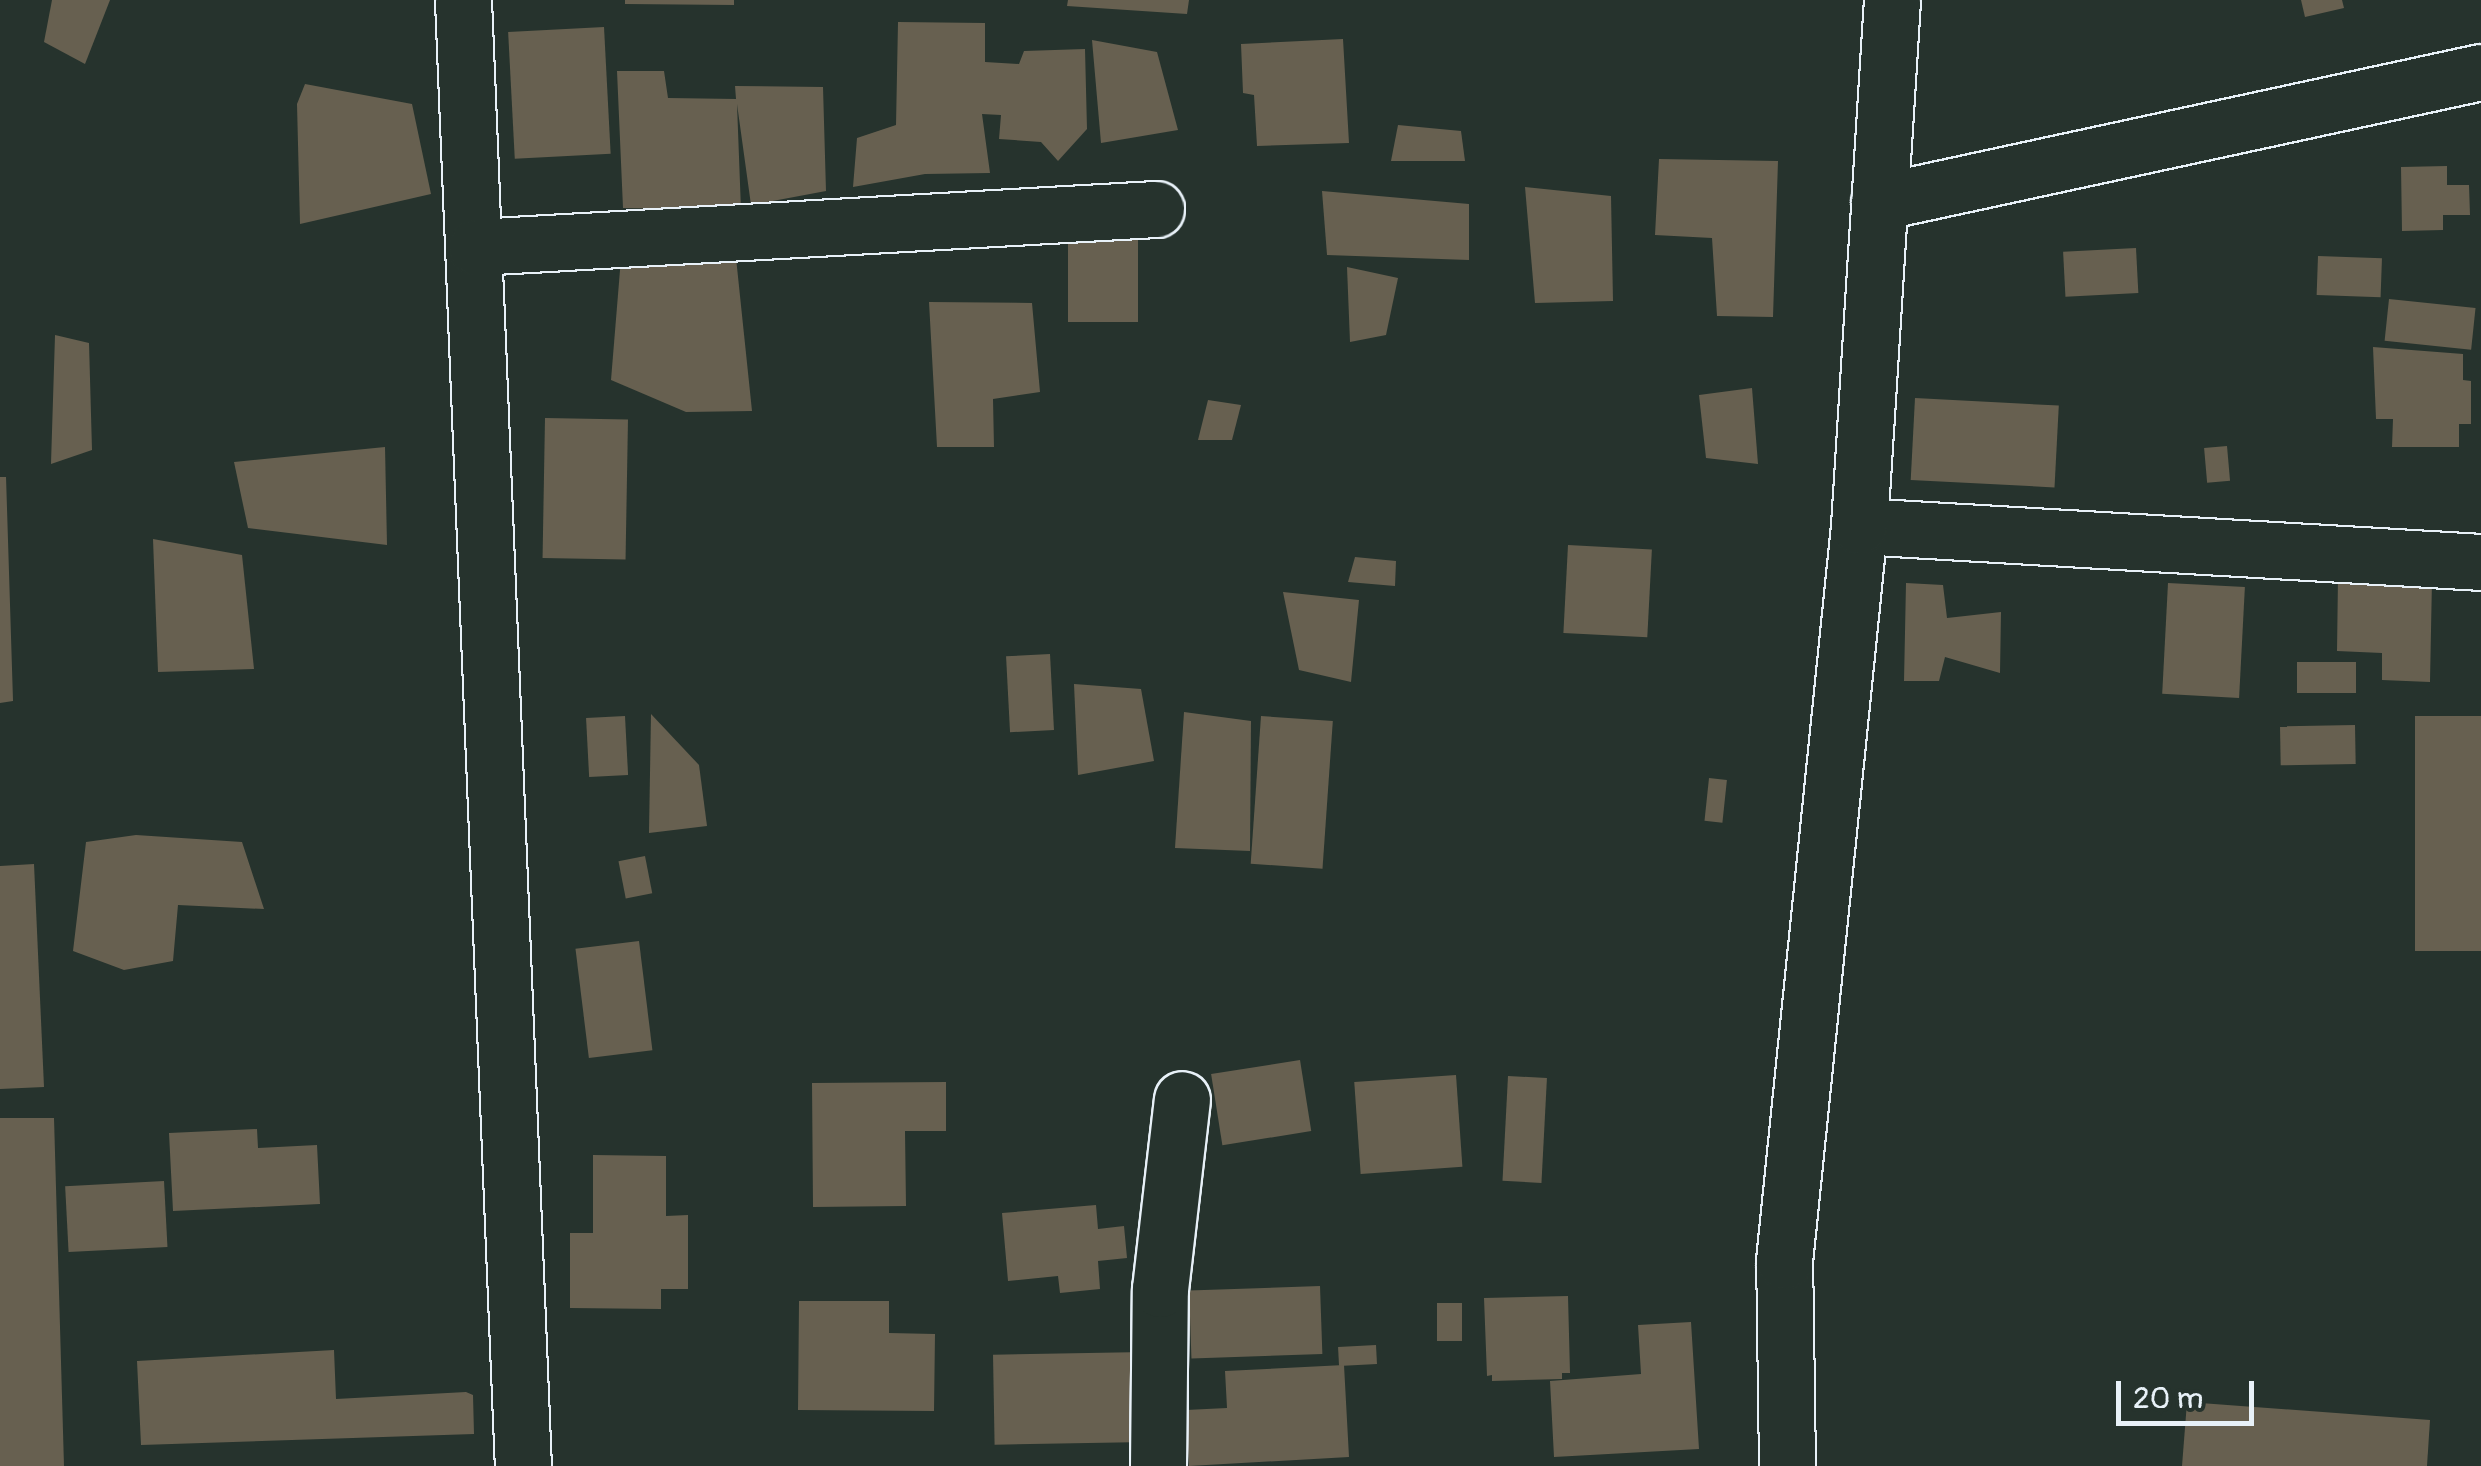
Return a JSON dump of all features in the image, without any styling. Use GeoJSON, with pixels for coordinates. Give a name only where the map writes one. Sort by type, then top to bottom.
{"type":"FeatureCollection","features":[{"type":"Feature","properties":{"kind":"street"},"geometry":{"type":"LineString","coordinates":[[462,0],[476,246],[523,1466]]}},
{"type":"Feature","properties":{"kind":"street"},"geometry":{"type":"LineString","coordinates":[[1787,1466],[1784,1260],[1859,526],[1892,0]]}},
{"type":"Feature","properties":{"kind":"street"},"geometry":{"type":"LineString","coordinates":[[1879,202],[2481,72]]}},
{"type":"Feature","properties":{"kind":"street"},"geometry":{"type":"LineString","coordinates":[[476,246],[1156,209]]}},
{"type":"Feature","properties":{"kind":"street"},"geometry":{"type":"LineString","coordinates":[[1859,526],[2481,562]]}},
{"type":"Feature","properties":{"kind":"street"},"geometry":{"type":"LineString","coordinates":[[1158,1466],[1160,1290],[1182,1099]]}},
{"type":"Feature","properties":{"kind":"building"},"geometry":{"type":"Polygon","coordinates":[[[52,0],[110,0],[85,64],[44,42],[52,0]]]}},
{"type":"Feature","properties":{"kind":"building"},"geometry":{"type":"Polygon","coordinates":[[[625,0],[734,0],[734,5],[625,4],[625,0]]]}},
{"type":"Feature","properties":{"kind":"building"},"geometry":{"type":"Polygon","coordinates":[[[1068,0],[1189,0],[1187,14],[1067,6],[1068,0]]]}},
{"type":"Feature","properties":{"kind":"building"},"geometry":{"type":"Polygon","coordinates":[[[2301,0],[2342,0],[2344,8],[2305,17],[2301,0]]]}},
{"type":"Feature","properties":{"kind":"building"},"geometry":{"type":"Polygon","coordinates":[[[898,22],[985,23],[985,62],[1019,64],[1024,51],[1085,49],[1087,129],[1058,161],[1041,142],[999,139],[1001,115],[982,114],[990,173],[925,174],[853,187],[857,138],[896,125],[898,22]]]}},
{"type":"Feature","properties":{"kind":"building"},"geometry":{"type":"Polygon","coordinates":[[[604,27],[611,154],[515,159],[508,32],[604,27]]]}},
{"type":"Feature","properties":{"kind":"building"},"geometry":{"type":"Polygon","coordinates":[[[1343,39],[1349,143],[1257,146],[1254,95],[1243,93],[1241,44],[1343,39]]]}},
{"type":"Feature","properties":{"kind":"building"},"geometry":{"type":"Polygon","coordinates":[[[1092,40],[1157,52],[1178,130],[1101,143],[1092,40]]]}},
{"type":"Feature","properties":{"kind":"building"},"geometry":{"type":"Polygon","coordinates":[[[617,71],[664,71],[668,98],[736,99],[735,86],[823,87],[826,191],[751,205],[737,104],[741,210],[623,208],[617,71]]]}},
{"type":"Feature","properties":{"kind":"building"},"geometry":{"type":"Polygon","coordinates":[[[305,84],[412,104],[431,194],[300,224],[297,104],[305,84]]]}},
{"type":"Feature","properties":{"kind":"building"},"geometry":{"type":"Polygon","coordinates":[[[1398,125],[1461,131],[1465,161],[1391,161],[1398,125]]]}},
{"type":"Feature","properties":{"kind":"building"},"geometry":{"type":"Polygon","coordinates":[[[1659,159],[1778,161],[1773,317],[1717,316],[1712,238],[1655,235],[1659,159]]]}},
{"type":"Feature","properties":{"kind":"building"},"geometry":{"type":"Polygon","coordinates":[[[2447,166],[2447,185],[2469,185],[2470,215],[2443,215],[2443,230],[2402,231],[2401,167],[2447,166]]]}},
{"type":"Feature","properties":{"kind":"building"},"geometry":{"type":"Polygon","coordinates":[[[1525,187],[1611,196],[1613,301],[1535,303],[1525,187]]]}},
{"type":"Feature","properties":{"kind":"building"},"geometry":{"type":"Polygon","coordinates":[[[1322,191],[1469,204],[1469,260],[1327,255],[1322,191]]]}},
{"type":"Feature","properties":{"kind":"building"},"geometry":{"type":"Polygon","coordinates":[[[1068,232],[1138,232],[1138,322],[1068,322],[1068,232]]]}},
{"type":"Feature","properties":{"kind":"building"},"geometry":{"type":"Polygon","coordinates":[[[735,248],[752,411],[686,412],[611,380],[621,258],[735,248]]]}},
{"type":"Feature","properties":{"kind":"building"},"geometry":{"type":"Polygon","coordinates":[[[2136,248],[2138,293],[2065,297],[2063,252],[2136,248]]]}},
{"type":"Feature","properties":{"kind":"building"},"geometry":{"type":"Polygon","coordinates":[[[2318,256],[2382,258],[2381,297],[2317,295],[2318,256]]]}},
{"type":"Feature","properties":{"kind":"building"},"geometry":{"type":"Polygon","coordinates":[[[1347,267],[1398,278],[1386,335],[1350,342],[1347,267]]]}},
{"type":"Feature","properties":{"kind":"building"},"geometry":{"type":"Polygon","coordinates":[[[2389,299],[2476,308],[2471,350],[2385,341],[2389,299]]]}},
{"type":"Feature","properties":{"kind":"building"},"geometry":{"type":"Polygon","coordinates":[[[929,302],[1032,303],[1040,392],[993,399],[994,447],[937,447],[929,302]]]}},
{"type":"Feature","properties":{"kind":"building"},"geometry":{"type":"Polygon","coordinates":[[[55,335],[89,343],[92,450],[51,464],[55,335]]]}},
{"type":"Feature","properties":{"kind":"building"},"geometry":{"type":"Polygon","coordinates":[[[2373,347],[2463,354],[2463,380],[2471,381],[2471,424],[2459,424],[2459,447],[2392,447],[2393,419],[2376,419],[2373,347]]]}},
{"type":"Feature","properties":{"kind":"building"},"geometry":{"type":"Polygon","coordinates":[[[1752,388],[1758,464],[1706,458],[1699,395],[1752,388]]]}},
{"type":"Feature","properties":{"kind":"building"},"geometry":{"type":"Polygon","coordinates":[[[1915,398],[2059,406],[2055,487],[1911,480],[1915,398]]]}},
{"type":"Feature","properties":{"kind":"building"},"geometry":{"type":"Polygon","coordinates":[[[1208,400],[1241,405],[1232,440],[1198,440],[1208,400]]]}},
{"type":"Feature","properties":{"kind":"building"},"geometry":{"type":"Polygon","coordinates":[[[545,418],[628,419],[626,559],[543,558],[545,418]]]}},
{"type":"Feature","properties":{"kind":"building"},"geometry":{"type":"Polygon","coordinates":[[[2227,446],[2230,481],[2207,483],[2204,448],[2227,446]]]}},
{"type":"Feature","properties":{"kind":"building"},"geometry":{"type":"Polygon","coordinates":[[[385,447],[387,545],[248,528],[234,462],[385,447]]]}},
{"type":"Feature","properties":{"kind":"building"},"geometry":{"type":"Polygon","coordinates":[[[0,477],[6,477],[13,701],[0,703],[0,477]]]}},
{"type":"Feature","properties":{"kind":"building"},"geometry":{"type":"Polygon","coordinates":[[[153,539],[242,555],[254,669],[158,672],[153,539]]]}},
{"type":"Feature","properties":{"kind":"building"},"geometry":{"type":"Polygon","coordinates":[[[1568,545],[1652,549],[1647,637],[1563,633],[1568,545]]]}},
{"type":"Feature","properties":{"kind":"building"},"geometry":{"type":"Polygon","coordinates":[[[1355,557],[1396,561],[1395,586],[1348,582],[1355,557]]]}},
{"type":"Feature","properties":{"kind":"building"},"geometry":{"type":"Polygon","coordinates":[[[2338,577],[2432,580],[2430,682],[2382,680],[2382,653],[2337,651],[2338,577]]]}},
{"type":"Feature","properties":{"kind":"building"},"geometry":{"type":"Polygon","coordinates":[[[1906,583],[1943,585],[1947,618],[2001,612],[2000,673],[1945,657],[1939,681],[1904,681],[1906,583]]]}},
{"type":"Feature","properties":{"kind":"building"},"geometry":{"type":"Polygon","coordinates":[[[2168,583],[2245,587],[2239,698],[2162,694],[2168,583]]]}},
{"type":"Feature","properties":{"kind":"building"},"geometry":{"type":"Polygon","coordinates":[[[1283,592],[1359,600],[1351,682],[1299,670],[1283,592]]]}},
{"type":"Feature","properties":{"kind":"building"},"geometry":{"type":"Polygon","coordinates":[[[1050,654],[1054,730],[1010,732],[1006,656],[1050,654]]]}},
{"type":"Feature","properties":{"kind":"building"},"geometry":{"type":"Polygon","coordinates":[[[2297,662],[2356,662],[2356,693],[2297,693],[2297,662]]]}},
{"type":"Feature","properties":{"kind":"building"},"geometry":{"type":"Polygon","coordinates":[[[1074,684],[1141,689],[1154,761],[1078,775],[1074,684]]]}},
{"type":"Feature","properties":{"kind":"building"},"geometry":{"type":"Polygon","coordinates":[[[1184,712],[1251,721],[1250,851],[1175,848],[1184,712]]]}},
{"type":"Feature","properties":{"kind":"building"},"geometry":{"type":"Polygon","coordinates":[[[651,714],[699,765],[707,826],[649,833],[651,714]]]}},
{"type":"Feature","properties":{"kind":"building"},"geometry":{"type":"Polygon","coordinates":[[[625,716],[628,775],[589,777],[586,718],[625,716]]]}},
{"type":"Feature","properties":{"kind":"building"},"geometry":{"type":"Polygon","coordinates":[[[1261,716],[1333,721],[1323,869],[1251,864],[1261,716]]]}},
{"type":"Feature","properties":{"kind":"building"},"geometry":{"type":"Polygon","coordinates":[[[2415,716],[2481,716],[2481,951],[2415,951],[2415,716]]]}},
{"type":"Feature","properties":{"kind":"building"},"geometry":{"type":"Polygon","coordinates":[[[2355,725],[2356,764],[2281,765],[2280,726],[2355,725]]]}},
{"type":"Feature","properties":{"kind":"building"},"geometry":{"type":"Polygon","coordinates":[[[1709,778],[1727,780],[1722,823],[1705,821],[1709,778]]]}},
{"type":"Feature","properties":{"kind":"building"},"geometry":{"type":"Polygon","coordinates":[[[136,835],[242,842],[264,909],[178,905],[173,961],[124,970],[73,951],[86,842],[136,835]]]}},
{"type":"Feature","properties":{"kind":"building"},"geometry":{"type":"Polygon","coordinates":[[[645,856],[652,893],[626,898],[618,861],[645,856]]]}},
{"type":"Feature","properties":{"kind":"building"},"geometry":{"type":"Polygon","coordinates":[[[34,864],[44,1087],[0,1089],[0,866],[34,864]]]}},
{"type":"Feature","properties":{"kind":"building"},"geometry":{"type":"Polygon","coordinates":[[[639,941],[652,1050],[589,1058],[575,949],[639,941]]]}},
{"type":"Feature","properties":{"kind":"building"},"geometry":{"type":"Polygon","coordinates":[[[1300,1060],[1311,1131],[1222,1145],[1211,1074],[1300,1060]]]}},
{"type":"Feature","properties":{"kind":"building"},"geometry":{"type":"Polygon","coordinates":[[[1456,1075],[1462,1167],[1361,1174],[1354,1082],[1456,1075]]]}},
{"type":"Feature","properties":{"kind":"building"},"geometry":{"type":"Polygon","coordinates":[[[1508,1076],[1547,1078],[1541,1183],[1503,1181],[1508,1076]]]}},
{"type":"Feature","properties":{"kind":"building"},"geometry":{"type":"Polygon","coordinates":[[[946,1082],[946,1131],[905,1131],[906,1206],[813,1207],[812,1083],[946,1082]]]}},
{"type":"Feature","properties":{"kind":"building"},"geometry":{"type":"Polygon","coordinates":[[[0,1118],[54,1118],[64,1466],[0,1466],[0,1118]]]}},
{"type":"Feature","properties":{"kind":"building"},"geometry":{"type":"Polygon","coordinates":[[[257,1129],[258,1148],[317,1145],[320,1204],[173,1211],[169,1133],[257,1129]]]}},
{"type":"Feature","properties":{"kind":"building"},"geometry":{"type":"Polygon","coordinates":[[[593,1155],[666,1156],[666,1216],[688,1215],[688,1289],[661,1289],[661,1309],[570,1308],[570,1233],[593,1233],[593,1155]]]}},
{"type":"Feature","properties":{"kind":"building"},"geometry":{"type":"Polygon","coordinates":[[[164,1181],[167,1247],[69,1252],[65,1186],[164,1181]]]}},
{"type":"Feature","properties":{"kind":"building"},"geometry":{"type":"Polygon","coordinates":[[[1096,1205],[1098,1229],[1124,1226],[1127,1258],[1098,1261],[1100,1289],[1060,1293],[1058,1276],[1008,1281],[1002,1213],[1096,1205]]]}},
{"type":"Feature","properties":{"kind":"building"},"geometry":{"type":"Polygon","coordinates":[[[1320,1286],[1322,1354],[1191,1359],[1189,1291],[1320,1286]]]}},
{"type":"Feature","properties":{"kind":"building"},"geometry":{"type":"Polygon","coordinates":[[[1568,1296],[1570,1373],[1562,1373],[1562,1379],[1492,1381],[1492,1375],[1487,1376],[1484,1298],[1568,1296]]]}},
{"type":"Feature","properties":{"kind":"building"},"geometry":{"type":"Polygon","coordinates":[[[799,1301],[889,1301],[889,1333],[935,1334],[934,1411],[798,1410],[799,1301]]]}},
{"type":"Feature","properties":{"kind":"building"},"geometry":{"type":"Polygon","coordinates":[[[1437,1303],[1462,1303],[1462,1341],[1437,1341],[1437,1303]]]}},
{"type":"Feature","properties":{"kind":"building"},"geometry":{"type":"Polygon","coordinates":[[[1691,1322],[1699,1449],[1554,1457],[1550,1381],[1641,1374],[1638,1325],[1691,1322]]]}},
{"type":"Feature","properties":{"kind":"building"},"geometry":{"type":"Polygon","coordinates":[[[1376,1345],[1377,1364],[1339,1366],[1338,1347],[1376,1345]]]}},
{"type":"Feature","properties":{"kind":"building"},"geometry":{"type":"Polygon","coordinates":[[[334,1350],[336,1399],[466,1392],[473,1395],[474,1434],[141,1445],[137,1361],[334,1350]]]}},
{"type":"Feature","properties":{"kind":"building"},"geometry":{"type":"Polygon","coordinates":[[[1145,1352],[1147,1442],[995,1445],[993,1355],[1145,1352]]]}},
{"type":"Feature","properties":{"kind":"building"},"geometry":{"type":"Polygon","coordinates":[[[1344,1365],[1349,1457],[1189,1466],[1186,1410],[1227,1408],[1225,1371],[1344,1365]]]}},
{"type":"Feature","properties":{"kind":"building"},"geometry":{"type":"Polygon","coordinates":[[[2187,1402],[2430,1420],[2427,1466],[2182,1466],[2187,1402]]]}}]}
